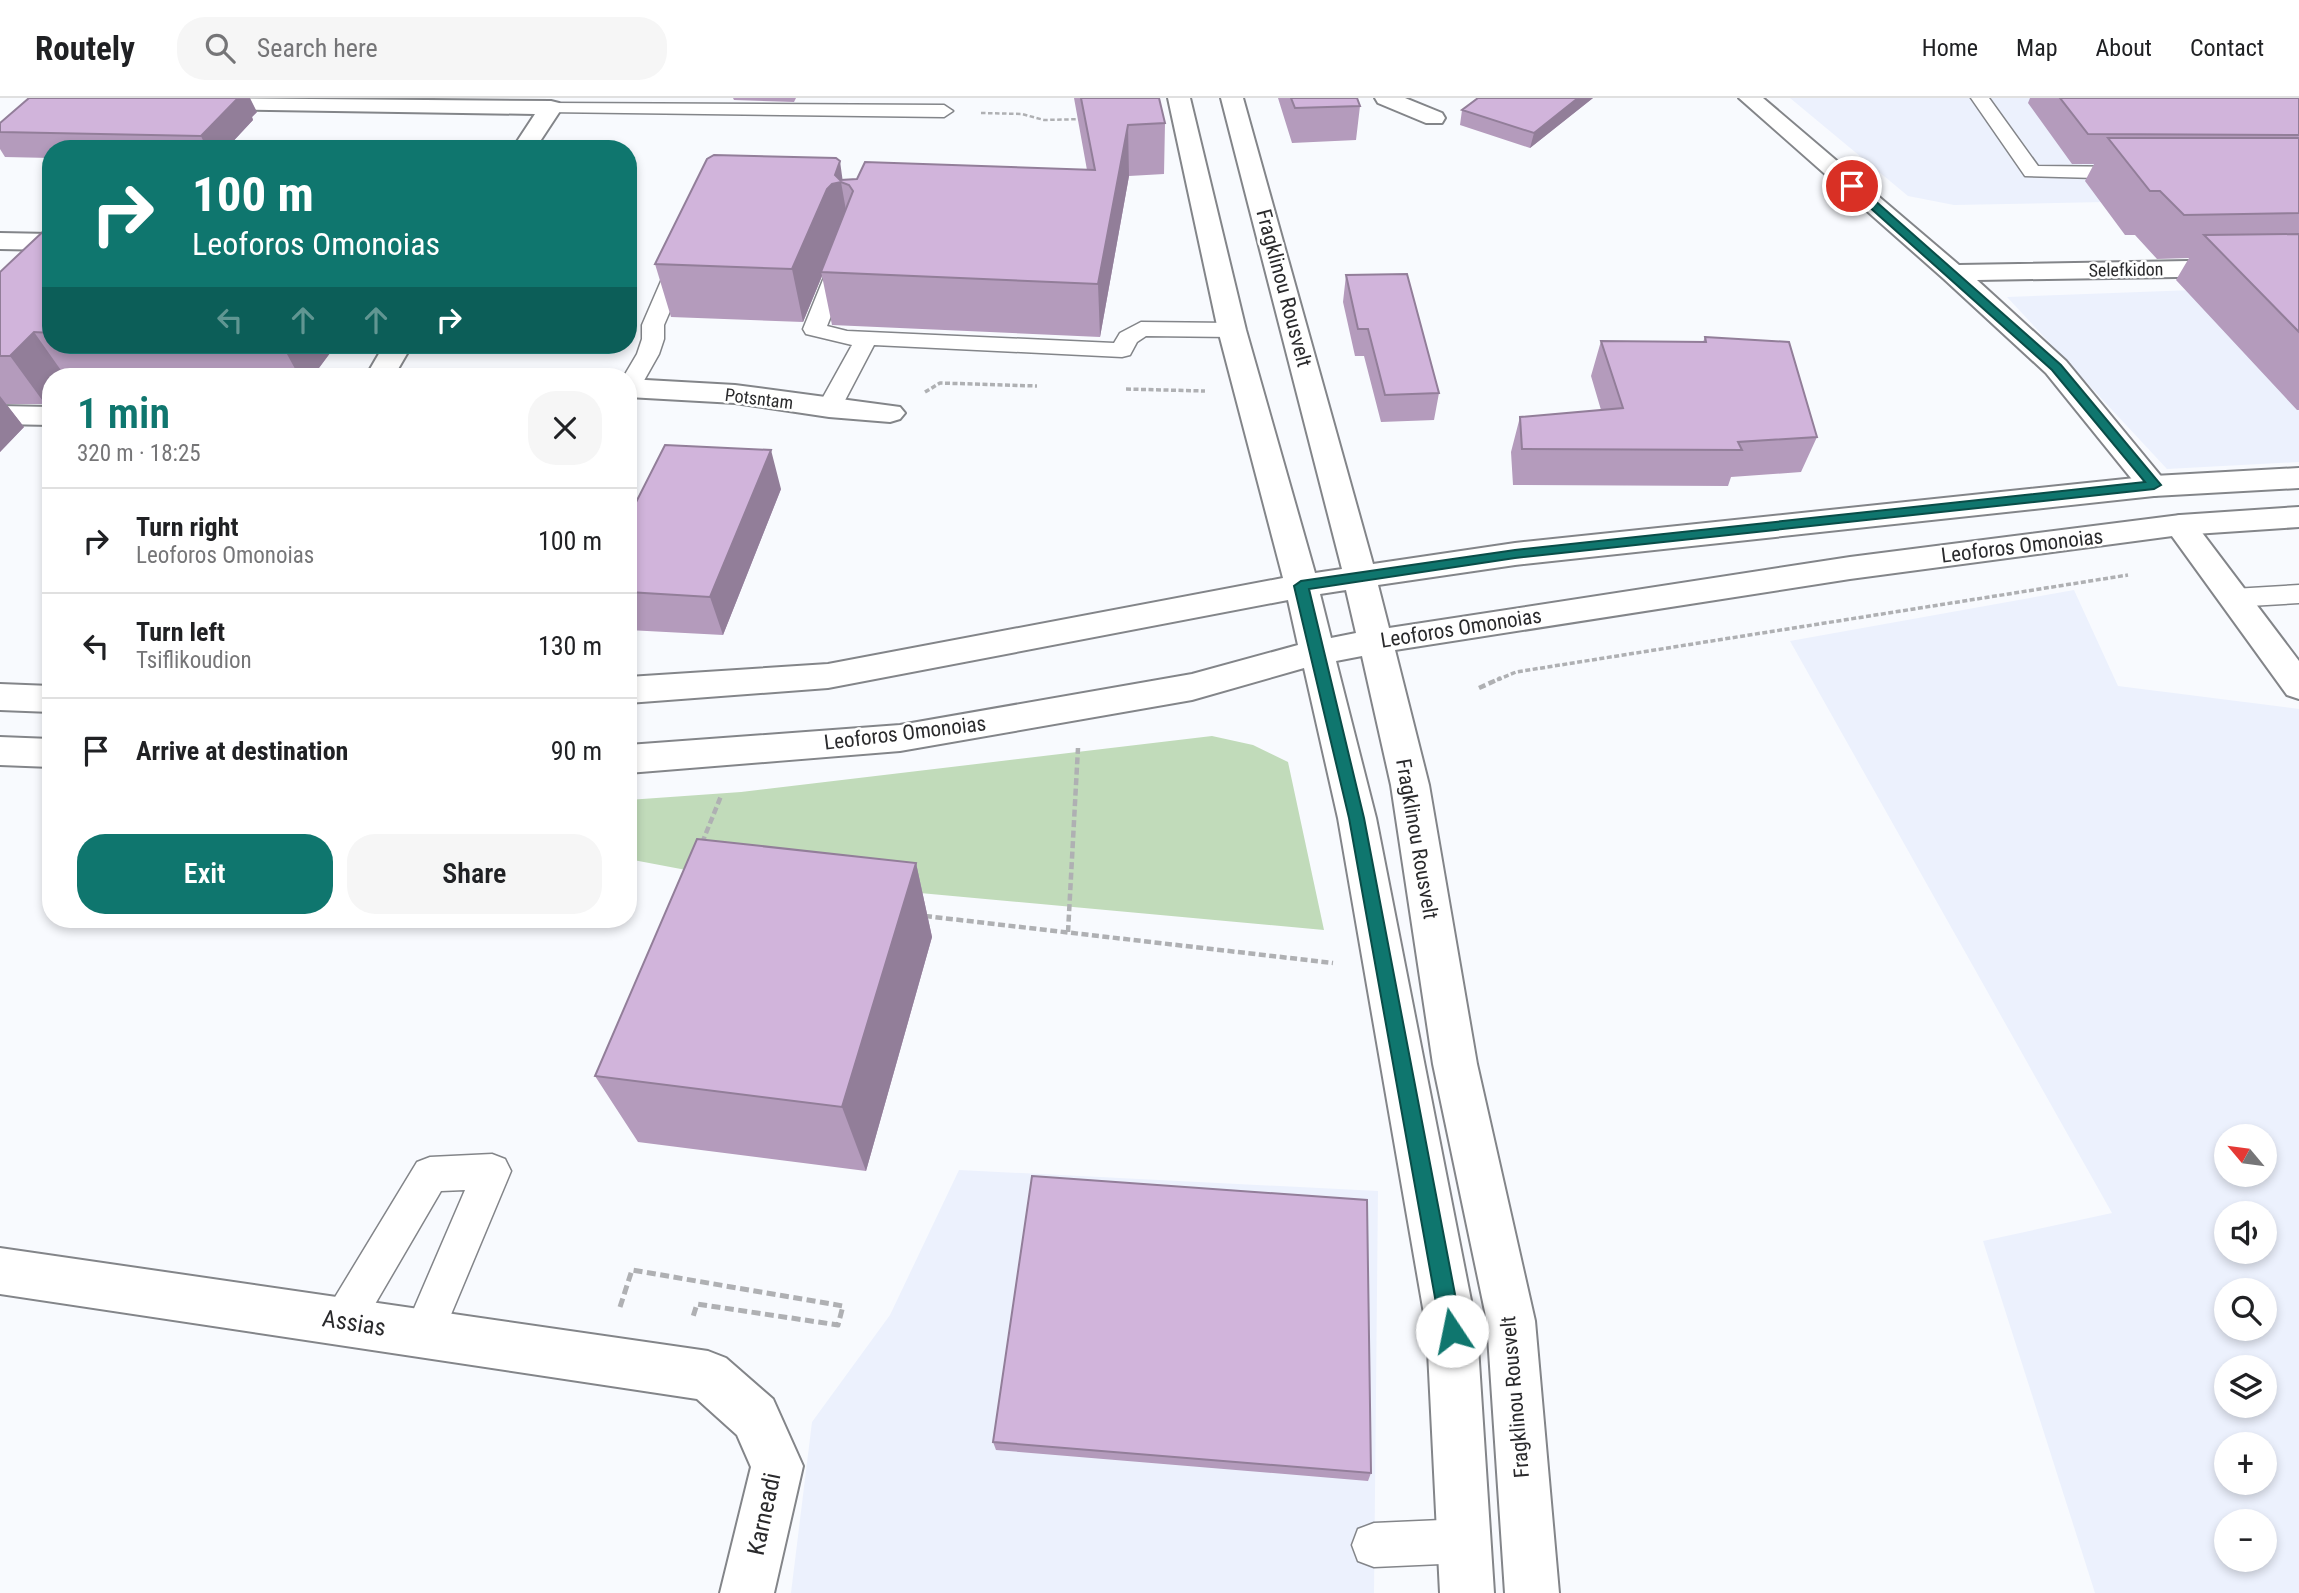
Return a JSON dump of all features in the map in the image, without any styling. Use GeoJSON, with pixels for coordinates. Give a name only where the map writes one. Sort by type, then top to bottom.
{"type":"FeatureCollection","features":[{"type":"Feature","properties":{"kind":"main road"},"geometry":{"type":"LineString","coordinates":[[1179,98],[1232,330],[1286,522],[1357,818],[1452,1331],[1467,1593]]}},
{"type":"Feature","properties":{"kind":"main road","name":"Fragklinou Rousvelt"},"geometry":{"type":"LineString","coordinates":[[1232,98],[1359,576],[1410,785],[1455,1065],[1511,1321],[1532,1593]]}},
{"type":"Feature","properties":{"kind":"main road"},"geometry":{"type":"LineString","coordinates":[[1385,98],[1434,118]]}},
{"type":"Feature","properties":{"kind":"main road"},"geometry":{"type":"LineString","coordinates":[[1750,98],[1953,273],[2056,367],[2154,485]]}},
{"type":"Feature","properties":{"kind":"main road"},"geometry":{"type":"LineString","coordinates":[[175,102],[551,108]]}},
{"type":"Feature","properties":{"kind":"main road"},"geometry":{"type":"LineString","coordinates":[[529,140],[551,108]]}},
{"type":"Feature","properties":{"kind":"main road"},"geometry":{"type":"LineString","coordinates":[[0,241],[42,242]]}},
{"type":"Feature","properties":{"kind":"main road","name":"Selefkidon"},"geometry":{"type":"LineString","coordinates":[[1953,273],[2299,267]]}},
{"type":"Feature","properties":{"kind":"main road","name":"Potsntam"},"geometry":{"type":"LineString","coordinates":[[637,388],[735,394],[829,408],[890,413]]}},
{"type":"Feature","properties":{"kind":"main road"},"geometry":{"type":"LineString","coordinates":[[0,415],[42,416]]}},
{"type":"Feature","properties":{"kind":"main road"},"geometry":{"type":"LineString","coordinates":[[637,689],[828,676],[1301,586],[1515,554],[2154,485],[2299,478]]}},
{"type":"Feature","properties":{"kind":"main road","name":"Leoforos Omonoias"},"geometry":{"type":"LineString","coordinates":[[637,758],[900,738],[1192,687],[1317,652],[1376,642],[1850,568],[2180,525],[2299,517]]}},
{"type":"Feature","properties":{"kind":"main road"},"geometry":{"type":"LineString","coordinates":[[2180,525],[2299,687]]}},
{"type":"Feature","properties":{"kind":"main road"},"geometry":{"type":"LineString","coordinates":[[0,697],[42,699]]}},
{"type":"Feature","properties":{"kind":"main road"},"geometry":{"type":"LineString","coordinates":[[0,751],[42,753]]}},
{"type":"Feature","properties":{"kind":"main road","name":"Assias"},"geometry":{"type":"LineString","coordinates":[[0,1271],[708,1376]]}},
{"type":"Feature","properties":{"kind":"main road","name":"Karneadi"},"geometry":{"type":"LineString","coordinates":[[708,1376],[755,1418],[777,1466],[747,1593]]}},
{"type":"Feature","properties":{"kind":"lane"},"geometry":{"type":"LineString","coordinates":[[1980,98],[2032,172],[2152,173]]}},
{"type":"Feature","properties":{"kind":"lane"},"geometry":{"type":"LineString","coordinates":[[551,108],[944,111]]}},
{"type":"Feature","properties":{"kind":"lane"},"geometry":{"type":"LineString","coordinates":[[637,374],[648,354],[653,339],[653,325],[691,236]]}},
{"type":"Feature","properties":{"kind":"lane"},"geometry":{"type":"LineString","coordinates":[[849,242],[814,329],[846,338],[1122,350],[1128,338],[1141,329],[1232,330]]}},
{"type":"Feature","properties":{"kind":"lane"},"geometry":{"type":"LineString","coordinates":[[829,408],[867,338]]}},
{"type":"Feature","properties":{"kind":"lane"},"geometry":{"type":"LineString","coordinates":[[2233,598],[2299,594]]}},
{"type":"Feature","properties":{"kind":"lane"},"geometry":{"type":"LineString","coordinates":[[343,1321],[430,1174],[492,1171],[423,1334]]}},
{"type":"Feature","properties":{"kind":"lane"},"geometry":{"type":"LineString","coordinates":[[1374,1545],[1464,1541]]}},
{"type":"Feature","properties":{"kind":"path"},"geometry":{"type":"LineString","coordinates":[[944,111],[1022,114],[1044,120],[1085,118]]}},
{"type":"Feature","properties":{"kind":"path"},"geometry":{"type":"LineString","coordinates":[[890,413],[940,383],[1049,387]]}},
{"type":"Feature","properties":{"kind":"path"},"geometry":{"type":"LineString","coordinates":[[1117,388],[1213,391]]}},
{"type":"Feature","properties":{"kind":"path"},"geometry":{"type":"LineString","coordinates":[[1479,688],[1516,672],[2109,579],[2204,560]]}},
{"type":"Feature","properties":{"kind":"path"},"geometry":{"type":"LineString","coordinates":[[1068,932],[1079,743]]}},
{"type":"Feature","properties":{"kind":"path"},"geometry":{"type":"LineString","coordinates":[[699,850],[725,785]]}},
{"type":"Feature","properties":{"kind":"path"},"geometry":{"type":"LineString","coordinates":[[917,915],[1335,964]]}},
{"type":"Feature","properties":{"kind":"path"},"geometry":{"type":"LineString","coordinates":[[623,1296],[632,1270],[843,1306],[838,1325],[697,1304]]}},
{"type":"Feature","properties":{"kind":"shaded area"},"geometry":{"type":"Polygon","coordinates":[[[1790,98],[2299,98],[2299,198],[1954,205],[1908,196],[1790,98]]]}},
{"type":"Feature","properties":{"kind":"shaded area"},"geometry":{"type":"Polygon","coordinates":[[[2299,286],[2299,462],[2167,469],[2007,297],[2299,286]]]}},
{"type":"Feature","properties":{"kind":"shaded area"},"geometry":{"type":"Polygon","coordinates":[[[2074,590],[2118,686],[2299,709],[2299,1593],[2095,1593],[1983,1241],[2112,1213],[1790,641],[2074,590]]]}},
{"type":"Feature","properties":{"kind":"shaded area"},"geometry":{"type":"Polygon","coordinates":[[[959,1170],[1378,1191],[1374,1593],[791,1593],[812,1422],[890,1315],[959,1170]]]}},
{"type":"Feature","properties":{"kind":"green space"},"geometry":{"type":"Polygon","coordinates":[[[1212,736],[1253,745],[1288,762],[1324,930],[702,873],[637,861],[637,799],[741,792],[1212,736]]]}},
{"type":"Feature","properties":{"kind":"building"},"geometry":{"type":"Polygon","coordinates":[[[29,98],[238,98],[201,136],[0,132],[0,123],[29,98]]]}},
{"type":"Feature","properties":{"kind":"building"},"geometry":{"type":"Polygon","coordinates":[[[1081,98],[1159,98],[1165,123],[1128,125],[1098,284],[821,272],[853,191],[849,185],[841,182],[832,184],[827,189],[792,269],[655,264],[707,159],[714,155],[836,158],[840,161],[835,175],[840,180],[857,179],[865,162],[1095,170],[1081,98]]]}},
{"type":"Feature","properties":{"kind":"building"},"geometry":{"type":"Polygon","coordinates":[[[1291,98],[1357,98],[1360,106],[1295,108],[1291,98]]]}},
{"type":"Feature","properties":{"kind":"building"},"geometry":{"type":"Polygon","coordinates":[[[1478,98],[1578,98],[1534,133],[1462,110],[1478,98]]]}},
{"type":"Feature","properties":{"kind":"building"},"geometry":{"type":"Polygon","coordinates":[[[2060,98],[2299,98],[2299,135],[2088,134],[2060,98]]]}},
{"type":"Feature","properties":{"kind":"building"},"geometry":{"type":"Polygon","coordinates":[[[2108,138],[2299,138],[2299,213],[2184,215],[2160,191],[2150,191],[2108,138]]]}},
{"type":"Feature","properties":{"kind":"building"},"geometry":{"type":"Polygon","coordinates":[[[42,232],[42,332],[34,332],[10,356],[0,356],[0,272],[42,232]]]}},
{"type":"Feature","properties":{"kind":"building"},"geometry":{"type":"Polygon","coordinates":[[[2299,234],[2299,332],[2204,235],[2299,234]]]}},
{"type":"Feature","properties":{"kind":"building"},"geometry":{"type":"Polygon","coordinates":[[[1407,274],[1439,393],[1385,395],[1368,329],[1358,329],[1346,275],[1407,274]]]}},
{"type":"Feature","properties":{"kind":"building"},"geometry":{"type":"Polygon","coordinates":[[[1705,337],[1789,342],[1817,437],[1738,442],[1742,450],[1522,449],[1520,417],[1623,408],[1601,341],[1706,342],[1705,337]]]}},
{"type":"Feature","properties":{"kind":"building"},"geometry":{"type":"Polygon","coordinates":[[[665,445],[771,450],[710,597],[637,593],[637,500],[665,445]]]}},
{"type":"Feature","properties":{"kind":"building"},"geometry":{"type":"Polygon","coordinates":[[[697,839],[916,863],[842,1107],[595,1076],[697,839]]]}},
{"type":"Feature","properties":{"kind":"building"},"geometry":{"type":"Polygon","coordinates":[[[1032,1176],[1367,1200],[1371,1473],[993,1442],[1032,1176]]]}},
{"type":"Feature","properties":{"kind":"route"},"geometry":{"type":"LineString","coordinates":[[1452,1331],[1357,818],[1301,586],[1515,554],[2154,485],[2056,367],[1852,186]]}}]}
